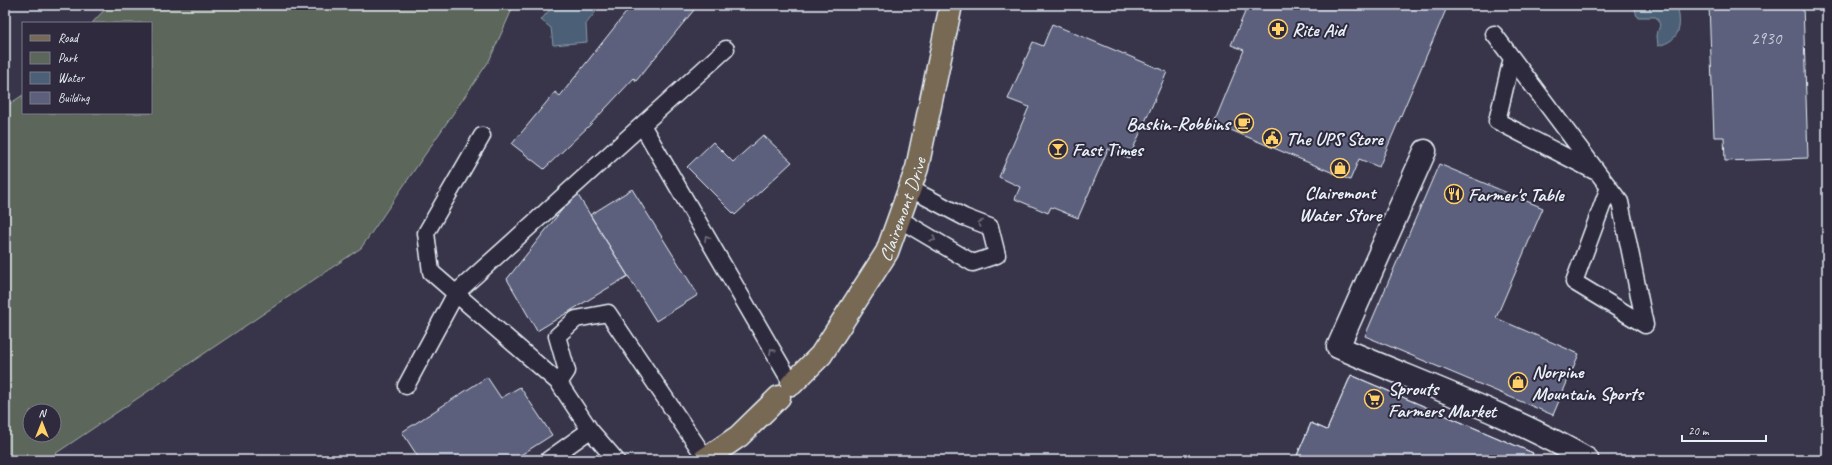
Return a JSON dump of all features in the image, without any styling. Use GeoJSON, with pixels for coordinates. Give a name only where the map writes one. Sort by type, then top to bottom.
{"type":"FeatureCollection","features":[{"type":"Feature","properties":{"kind":"main road","name":"Clairemont Drive"},"geometry":{"type":"LineString","coordinates":[[705,459],[739,436],[821,355],[887,252],[917,168],[951,5]]}},
{"type":"Feature","properties":{"kind":"street"},"geometry":{"type":"LineString","coordinates":[[1424,151],[1338,347],[1524,426],[1558,442],[1587,459]]}},
{"type":"Feature","properties":{"kind":"lane"},"geometry":{"type":"LineString","coordinates":[[1494,34],[1598,173],[1609,187],[1620,202],[1645,325],[1574,282],[1609,187]]}},
{"type":"Feature","properties":{"kind":"lane"},"geometry":{"type":"LineString","coordinates":[[406,386],[456,293],[726,49]]}},
{"type":"Feature","properties":{"kind":"lane"},"geometry":{"type":"LineString","coordinates":[[1512,58],[1497,122],[1598,173]]}},
{"type":"Feature","properties":{"kind":"lane"},"geometry":{"type":"LineString","coordinates":[[642,125],[785,391]]}},
{"type":"Feature","properties":{"kind":"lane"},"geometry":{"type":"LineString","coordinates":[[482,136],[426,233],[431,272],[559,383],[590,430],[616,460]]}},
{"type":"Feature","properties":{"kind":"lane"},"geometry":{"type":"LineString","coordinates":[[900,219],[973,263],[997,255],[990,227],[964,217],[910,189]]}},
{"type":"Feature","properties":{"kind":"lane"},"geometry":{"type":"LineString","coordinates":[[559,383],[567,371],[557,336],[576,319],[608,313],[705,459]]}},
{"type":"Feature","properties":{"kind":"lane"},"geometry":{"type":"LineString","coordinates":[[548,460],[590,430]]}},
{"type":"Feature","properties":{"kind":"green space"},"geometry":{"type":"Polygon","coordinates":[[[109,5],[514,5],[489,61],[361,248],[46,460],[5,460],[5,107],[22,96],[22,114],[152,114],[152,22],[93,22],[109,5]]]}},
{"type":"Feature","properties":{"kind":"water"},"geometry":{"type":"Polygon","coordinates":[[[550,5],[601,5],[586,24],[587,42],[553,45],[551,28],[541,20],[551,8],[550,5]]]}},
{"type":"Feature","properties":{"kind":"water"},"geometry":{"type":"Polygon","coordinates":[[[1634,5],[1677,5],[1679,13],[1679,26],[1675,36],[1666,43],[1658,46],[1657,36],[1660,25],[1658,20],[1656,17],[1637,17],[1634,5]]]}},
{"type":"Feature","properties":{"kind":"building"},"geometry":{"type":"Polygon","coordinates":[[[632,5],[698,5],[636,81],[634,78],[590,125],[544,169],[512,144],[555,92],[560,96],[632,5]]]}},
{"type":"Feature","properties":{"kind":"building"},"geometry":{"type":"Polygon","coordinates":[[[1248,5],[1448,5],[1379,167],[1359,159],[1350,180],[1214,123],[1244,50],[1231,45],[1248,5]]]}},
{"type":"Feature","properties":{"kind":"building"},"geometry":{"type":"Polygon","coordinates":[[[1709,5],[1803,5],[1808,158],[1725,161],[1724,137],[1714,137],[1709,5]]]}},
{"type":"Feature","properties":{"kind":"building"},"geometry":{"type":"Polygon","coordinates":[[[1052,24],[1167,72],[1129,158],[1108,149],[1078,218],[1051,207],[1048,213],[1015,199],[1020,187],[999,177],[1029,107],[1008,99],[1033,42],[1043,46],[1052,24]]]}},
{"type":"Feature","properties":{"kind":"building"},"geometry":{"type":"Polygon","coordinates":[[[763,135],[792,162],[735,215],[687,167],[713,142],[733,162],[763,135]]]}},
{"type":"Feature","properties":{"kind":"building"},"geometry":{"type":"Polygon","coordinates":[[[1439,164],[1543,208],[1496,318],[1579,354],[1553,415],[1365,336],[1439,164]]]}},
{"type":"Feature","properties":{"kind":"building"},"geometry":{"type":"Polygon","coordinates":[[[632,189],[698,295],[656,321],[590,215],[632,189]]]}},
{"type":"Feature","properties":{"kind":"building"},"geometry":{"type":"Polygon","coordinates":[[[576,192],[628,276],[537,331],[507,279],[576,192]]]}},
{"type":"Feature","properties":{"kind":"building","name":"Sprouts Farmers Market"},"geometry":{"type":"Polygon","coordinates":[[[1351,375],[1533,453],[1530,460],[1295,460],[1311,423],[1327,430],[1351,375]]]}},
{"type":"Feature","properties":{"kind":"building","name":"Sprouts Farmers Market"},"geometry":{"type":"Polygon","coordinates":[[[1351,375],[1533,453],[1530,460],[1295,460],[1311,423],[1327,430],[1351,375]]]}},
{"type":"Feature","properties":{"kind":"building"},"geometry":{"type":"Polygon","coordinates":[[[487,377],[501,398],[520,387],[552,435],[513,460],[420,460],[402,432],[487,377]]]}},
{"type":"Feature","properties":{"kind":"place","name":"Rite Aid"},"geometry":{"type":"Point","coordinates":[1278,29]}},
{"type":"Feature","properties":{"kind":"place","name":"Baskin-Robbins"},"geometry":{"type":"Point","coordinates":[1244,123]}},
{"type":"Feature","properties":{"kind":"place","name":"The UPS Store"},"geometry":{"type":"Point","coordinates":[1272,138]}},
{"type":"Feature","properties":{"kind":"place","name":"Fast Times"},"geometry":{"type":"Point","coordinates":[1058,149]}},
{"type":"Feature","properties":{"kind":"place","name":"Clairemont Water Store"},"geometry":{"type":"Point","coordinates":[1340,168]}},
{"type":"Feature","properties":{"kind":"place","name":"Farmer's Table"},"geometry":{"type":"Point","coordinates":[1454,194]}},
{"type":"Feature","properties":{"kind":"place","name":"Norpine Mountain Sports"},"geometry":{"type":"Point","coordinates":[1518,382]}},
{"type":"Feature","properties":{"kind":"place","name":"Sprouts Farmers Market"},"geometry":{"type":"Point","coordinates":[1374,399]}}]}
